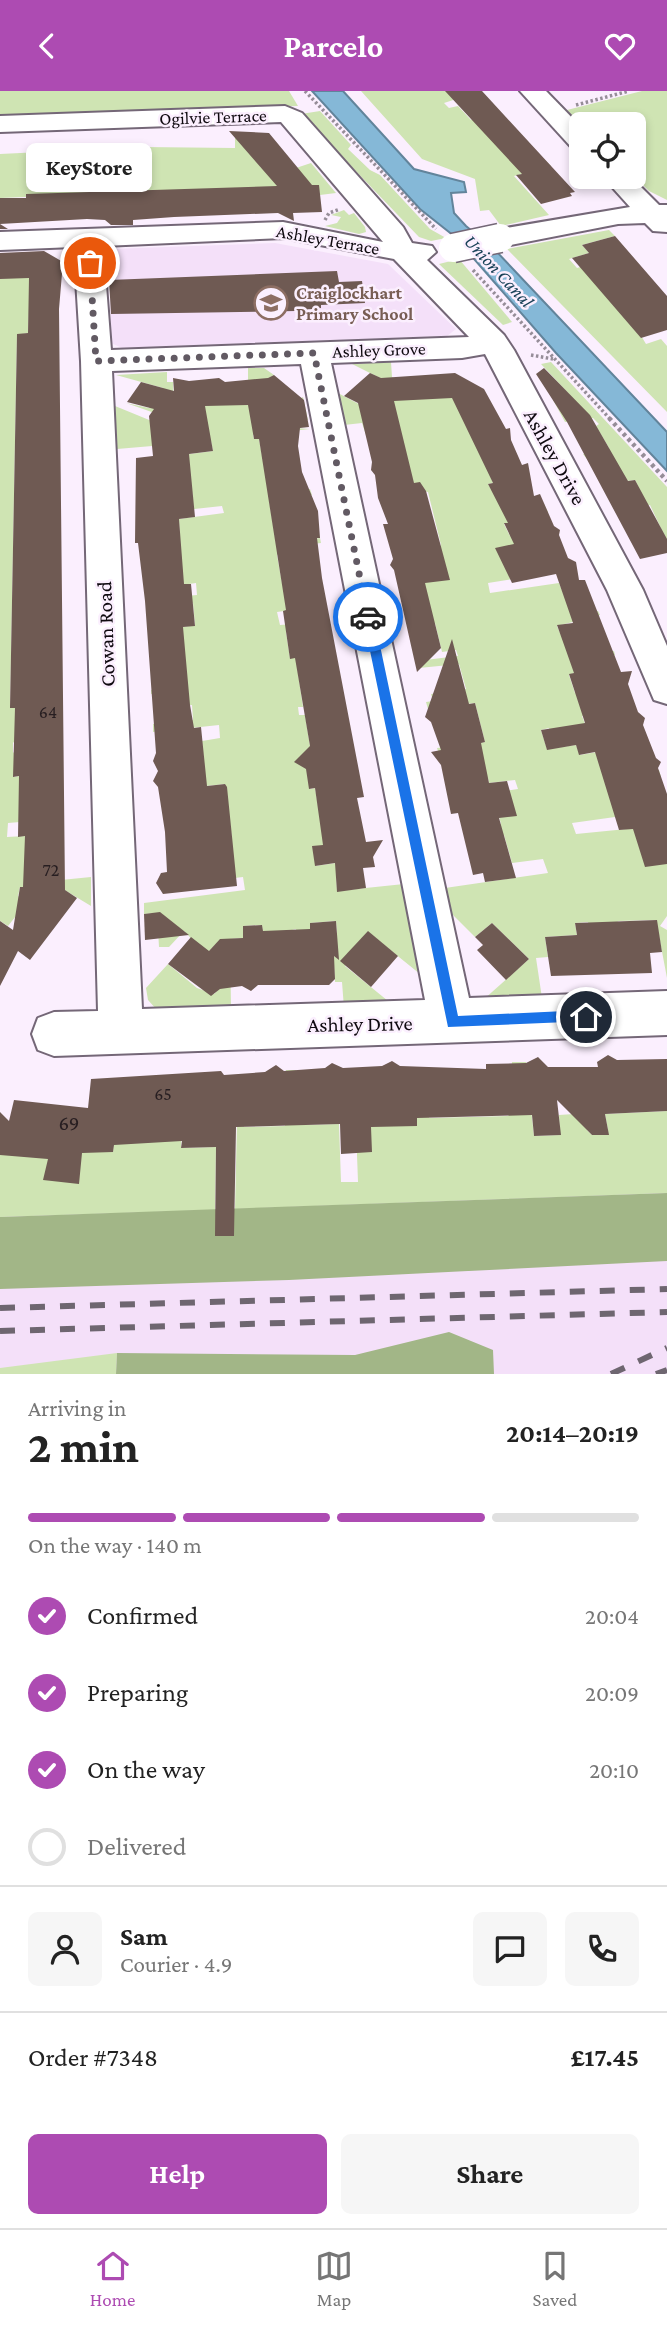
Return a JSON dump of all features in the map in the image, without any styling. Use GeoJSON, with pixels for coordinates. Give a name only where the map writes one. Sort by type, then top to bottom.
{"type":"FeatureCollection","features":[{"type":"Feature","properties":{"kind":"street"},"geometry":{"type":"LineString","coordinates":[[532,91],[569,130]]}},
{"type":"Feature","properties":{"kind":"street","name":"Ogilvie Terrace"},"geometry":{"type":"LineString","coordinates":[[0,124],[288,115],[339,168],[393,233],[403,252]]}},
{"type":"Feature","properties":{"kind":"street"},"geometry":{"type":"LineString","coordinates":[[629,189],[662,218]]}},
{"type":"Feature","properties":{"kind":"street","name":"Ashley Terrace"},"geometry":{"type":"LineString","coordinates":[[0,241],[283,230],[370,249],[403,252],[455,249],[574,223],[662,218]]}},
{"type":"Feature","properties":{"kind":"street","name":"Cowan Road"},"geometry":{"type":"LineString","coordinates":[[88,238],[96,361],[121,1030]]}},
{"type":"Feature","properties":{"kind":"street","name":"Ashley Drive"},"geometry":{"type":"LineString","coordinates":[[403,252],[493,342],[625,590],[667,689]]}},
{"type":"Feature","properties":{"kind":"street","name":"Ashley Grove"},"geometry":{"type":"LineString","coordinates":[[96,361],[462,348],[493,342]]}},
{"type":"Feature","properties":{"kind":"street"},"geometry":{"type":"LineString","coordinates":[[314,353],[452,1023]]}},
{"type":"Feature","properties":{"kind":"street","name":"Ashley Drive"},"geometry":{"type":"LineString","coordinates":[[54,1034],[121,1030],[452,1023],[667,1013]]}},
{"type":"Feature","properties":{"kind":"path"},"geometry":{"type":"LineString","coordinates":[[305,91],[455,249],[667,481]]}},
{"type":"Feature","properties":{"kind":"path"},"geometry":{"type":"LineString","coordinates":[[551,111],[629,91]]}},
{"type":"Feature","properties":{"kind":"shaded area","name":"Craiglockhart Primary School"},"geometry":{"type":"Polygon","coordinates":[[[275,243],[388,264],[456,329],[447,336],[122,348],[111,343],[110,249],[275,243]]]}},
{"type":"Feature","properties":{"kind":"shaded area"},"geometry":{"type":"Polygon","coordinates":[[[667,1193],[667,1374],[0,1374],[0,1217],[667,1193]]]}},
{"type":"Feature","properties":{"kind":"green space"},"geometry":{"type":"Polygon","coordinates":[[[0,91],[289,91],[298,106],[0,115],[0,91]]]}},
{"type":"Feature","properties":{"kind":"green space"},"geometry":{"type":"Polygon","coordinates":[[[361,91],[481,91],[444,103],[449,108],[458,106],[471,120],[499,113],[551,166],[514,176],[549,215],[501,226],[489,210],[480,211],[475,179],[422,159],[361,91]]]}},
{"type":"Feature","properties":{"kind":"green space"},"geometry":{"type":"Polygon","coordinates":[[[642,91],[667,91],[667,200],[646,188],[646,112],[567,110],[642,91]]]}},
{"type":"Feature","properties":{"kind":"green space"},"geometry":{"type":"Polygon","coordinates":[[[320,111],[351,145],[348,149],[370,170],[380,175],[430,229],[446,238],[431,241],[419,237],[301,114],[320,111]]]}},
{"type":"Feature","properties":{"kind":"green space"},"geometry":{"type":"Polygon","coordinates":[[[235,132],[242,132],[240,143],[254,144],[261,168],[296,168],[311,163],[336,193],[320,195],[318,185],[0,198],[0,154],[144,147],[235,148],[235,132]]]}},
{"type":"Feature","properties":{"kind":"green space"},"geometry":{"type":"Polygon","coordinates":[[[344,210],[349,215],[354,213],[366,232],[359,234],[325,226],[337,223],[341,217],[331,215],[344,210]]]}},
{"type":"Feature","properties":{"kind":"green space"},"geometry":{"type":"Polygon","coordinates":[[[609,230],[615,236],[582,245],[589,253],[569,259],[577,268],[597,262],[646,344],[661,339],[667,346],[667,412],[507,249],[609,230]]]}},
{"type":"Feature","properties":{"kind":"green space"},"geometry":{"type":"Polygon","coordinates":[[[459,259],[512,322],[503,325],[439,264],[459,259]]]}},
{"type":"Feature","properties":{"kind":"green space"},"geometry":{"type":"Polygon","coordinates":[[[31,272],[28,333],[17,335],[10,708],[48,704],[25,717],[15,719],[18,737],[13,743],[13,752],[18,757],[14,777],[19,776],[19,808],[32,821],[8,823],[7,837],[25,836],[51,881],[91,877],[91,906],[53,883],[44,893],[20,887],[18,896],[27,902],[8,926],[0,921],[0,279],[31,272]]]}},
{"type":"Feature","properties":{"kind":"green space"},"geometry":{"type":"Polygon","coordinates":[[[391,362],[392,377],[430,398],[465,398],[493,483],[488,484],[491,489],[544,504],[548,512],[504,524],[510,536],[518,534],[532,576],[488,583],[490,593],[559,583],[572,615],[598,611],[600,615],[557,626],[567,643],[579,651],[614,651],[615,655],[569,675],[575,693],[582,692],[595,713],[582,716],[587,729],[551,735],[549,728],[541,730],[547,749],[576,745],[580,755],[608,750],[659,770],[661,777],[656,778],[615,817],[572,823],[576,834],[667,825],[667,916],[660,926],[667,930],[667,978],[656,920],[619,921],[591,935],[588,922],[575,923],[577,935],[545,937],[548,957],[536,958],[542,998],[483,1000],[529,959],[492,923],[475,937],[450,912],[445,888],[548,873],[543,859],[512,863],[504,835],[465,841],[501,824],[493,793],[518,789],[515,780],[489,783],[488,778],[437,748],[485,742],[475,703],[428,709],[426,702],[433,701],[431,694],[466,689],[459,664],[419,668],[417,661],[458,656],[456,650],[442,652],[435,623],[407,625],[405,587],[441,545],[428,492],[383,486],[362,423],[344,425],[338,393],[374,412],[390,383],[352,364],[391,362]]]}},
{"type":"Feature","properties":{"kind":"green space"},"geometry":{"type":"Polygon","coordinates":[[[551,362],[667,487],[667,541],[650,505],[641,507],[639,488],[635,480],[620,480],[605,474],[583,454],[609,448],[596,426],[599,424],[593,418],[565,422],[553,400],[570,395],[541,364],[551,362]]]}},
{"type":"Feature","properties":{"kind":"green space"},"geometry":{"type":"Polygon","coordinates":[[[248,368],[264,368],[274,375],[252,388],[279,411],[303,397],[308,420],[295,421],[296,428],[310,429],[253,435],[254,439],[259,439],[263,461],[288,491],[310,489],[312,495],[269,500],[276,543],[320,538],[321,543],[294,546],[277,555],[282,583],[325,580],[287,584],[291,610],[277,612],[280,625],[293,624],[294,631],[286,632],[290,658],[317,656],[297,666],[303,707],[298,707],[299,715],[305,715],[311,752],[299,757],[300,765],[313,766],[310,789],[315,788],[325,845],[315,866],[343,862],[336,872],[337,891],[404,884],[420,974],[368,932],[345,966],[393,1005],[344,1008],[342,982],[335,982],[332,933],[337,933],[336,921],[310,923],[310,934],[297,935],[296,929],[263,937],[262,925],[243,926],[243,938],[230,939],[231,1008],[157,1010],[148,1000],[146,988],[168,964],[197,988],[214,994],[226,982],[228,955],[215,945],[206,954],[184,931],[169,947],[159,947],[157,913],[144,914],[144,903],[245,890],[243,877],[210,881],[232,839],[225,784],[206,786],[202,741],[220,738],[219,725],[153,732],[153,724],[193,720],[192,705],[181,706],[180,691],[151,694],[151,690],[172,688],[183,627],[195,625],[193,603],[174,597],[197,595],[196,583],[182,585],[179,519],[224,513],[222,506],[185,510],[193,496],[182,455],[213,451],[211,441],[117,449],[115,406],[159,424],[163,416],[126,403],[149,408],[163,388],[116,375],[167,372],[167,382],[173,382],[174,407],[202,384],[248,391],[248,368]]]}},
{"type":"Feature","properties":{"kind":"green space"},"geometry":{"type":"Polygon","coordinates":[[[512,1062],[526,1062],[534,1136],[560,1135],[559,1115],[574,1114],[579,1067],[587,1130],[592,1135],[605,1135],[608,1130],[605,1114],[667,1111],[667,1193],[235,1209],[238,1078],[245,1078],[244,1127],[285,1126],[286,1070],[296,1070],[297,1075],[303,1075],[303,1125],[339,1124],[341,1182],[358,1182],[354,1073],[427,1083],[429,1118],[508,1116],[512,1062]]]}},
{"type":"Feature","properties":{"kind":"green space"},"geometry":{"type":"Polygon","coordinates":[[[184,1077],[181,1148],[216,1147],[215,1210],[0,1217],[0,1155],[84,1127],[94,1152],[113,1152],[115,1126],[184,1077]]]}},
{"type":"Feature","properties":{"kind":"green space"},"geometry":{"type":"Polygon","coordinates":[[[667,1193],[667,1261],[289,1280],[0,1289],[0,1217],[667,1193]]]}},
{"type":"Feature","properties":{"kind":"green space"},"geometry":{"type":"Polygon","coordinates":[[[449,1332],[493,1350],[494,1374],[116,1374],[117,1353],[355,1355],[449,1332]]]}},
{"type":"Feature","properties":{"kind":"green space"},"geometry":{"type":"Polygon","coordinates":[[[117,1353],[116,1374],[0,1374],[0,1368],[117,1353]]]}},
{"type":"Feature","properties":{"kind":"water","name":"Union Canal"},"geometry":{"type":"Polygon","coordinates":[[[312,91],[343,91],[414,169],[464,182],[466,192],[451,193],[454,213],[496,251],[667,432],[667,471],[556,353],[454,236],[420,209],[312,91]]]}},
{"type":"Feature","properties":{"kind":"building"},"geometry":{"type":"Polygon","coordinates":[[[445,91],[482,91],[569,185],[569,189],[575,192],[570,193],[572,196],[541,204],[516,175],[522,174],[445,91]]]}},
{"type":"Feature","properties":{"kind":"building"},"geometry":{"type":"Polygon","coordinates":[[[229,131],[269,133],[312,185],[319,185],[322,212],[293,213],[294,221],[278,213],[133,220],[133,225],[111,225],[105,220],[87,219],[0,224],[0,198],[26,198],[26,194],[277,186],[229,131]]]}},
{"type":"Feature","properties":{"kind":"building"},"geometry":{"type":"Polygon","coordinates":[[[615,236],[667,296],[667,330],[641,338],[572,258],[589,253],[582,245],[615,236]]]}},
{"type":"Feature","properties":{"kind":"building"},"geometry":{"type":"Polygon","coordinates":[[[44,251],[63,262],[59,309],[65,890],[77,898],[30,960],[18,951],[0,986],[0,921],[13,930],[20,887],[23,887],[25,836],[18,837],[19,776],[13,777],[15,708],[10,708],[17,334],[28,333],[29,278],[0,279],[0,253],[44,251]]]}},
{"type":"Feature","properties":{"kind":"building"},"geometry":{"type":"Polygon","coordinates":[[[337,271],[339,282],[362,281],[365,303],[321,305],[321,308],[296,311],[111,314],[109,280],[337,271]]]}},
{"type":"Feature","properties":{"kind":"building"},"geometry":{"type":"Polygon","coordinates":[[[544,368],[590,415],[628,481],[635,480],[667,539],[667,553],[640,559],[567,422],[536,374],[544,368]]]}},
{"type":"Feature","properties":{"kind":"building"},"geometry":{"type":"Polygon","coordinates":[[[370,373],[381,378],[455,373],[484,389],[506,429],[510,428],[511,440],[522,465],[528,463],[534,496],[540,494],[554,526],[560,530],[559,535],[568,558],[576,562],[579,580],[585,580],[621,672],[632,671],[628,684],[638,712],[645,718],[643,725],[656,758],[661,762],[658,768],[667,794],[667,864],[645,867],[633,829],[619,830],[595,752],[579,755],[576,745],[547,750],[541,730],[585,723],[569,674],[574,673],[557,625],[573,623],[556,574],[512,583],[495,548],[514,544],[504,523],[508,523],[488,484],[493,483],[452,398],[394,401],[414,483],[420,482],[426,491],[450,580],[425,583],[441,648],[417,672],[394,570],[390,565],[393,559],[383,524],[388,524],[378,498],[375,475],[371,470],[372,462],[358,403],[344,396],[370,373]]]}},
{"type":"Feature","properties":{"kind":"building"},"geometry":{"type":"Polygon","coordinates":[[[274,375],[304,400],[309,427],[300,428],[298,446],[302,472],[318,511],[320,538],[317,538],[322,578],[364,797],[357,798],[366,842],[383,840],[373,857],[375,867],[363,868],[366,888],[337,892],[335,863],[315,866],[312,846],[323,845],[315,788],[309,789],[306,769],[294,762],[310,746],[295,658],[290,659],[283,611],[286,610],[259,439],[254,439],[248,405],[205,406],[213,451],[189,454],[195,517],[179,519],[184,584],[191,584],[195,626],[183,627],[190,705],[194,728],[201,727],[207,786],[225,784],[227,787],[237,886],[163,894],[156,883],[161,873],[167,872],[165,832],[158,787],[153,781],[158,771],[153,761],[156,753],[145,601],[138,543],[135,543],[136,458],[153,456],[149,416],[154,409],[127,402],[141,382],[174,391],[173,378],[189,381],[219,378],[225,382],[268,378],[274,375]]]}},
{"type":"Feature","properties":{"kind":"building"},"geometry":{"type":"Polygon","coordinates":[[[452,639],[469,704],[475,703],[485,742],[481,743],[489,783],[507,781],[517,816],[499,818],[516,878],[485,882],[483,873],[473,875],[458,813],[451,814],[441,765],[431,752],[441,750],[431,722],[425,717],[452,639]]]}},
{"type":"Feature","properties":{"kind":"building"},"geometry":{"type":"Polygon","coordinates":[[[160,912],[189,935],[145,940],[144,914],[160,912]]]}},
{"type":"Feature","properties":{"kind":"building"},"geometry":{"type":"Polygon","coordinates":[[[657,920],[662,952],[650,953],[652,973],[551,976],[545,937],[577,935],[575,923],[657,920]]]}},
{"type":"Feature","properties":{"kind":"building"},"geometry":{"type":"Polygon","coordinates":[[[336,921],[339,960],[334,956],[335,979],[329,985],[258,985],[251,991],[242,986],[220,989],[211,996],[168,964],[191,937],[209,951],[220,939],[243,938],[243,926],[262,925],[263,931],[310,929],[310,923],[336,921]]]}},
{"type":"Feature","properties":{"kind":"building"},"geometry":{"type":"Polygon","coordinates":[[[492,923],[529,959],[506,980],[477,950],[483,945],[475,937],[492,923]]]}},
{"type":"Feature","properties":{"kind":"building"},"geometry":{"type":"Polygon","coordinates":[[[368,931],[398,956],[371,987],[340,961],[368,931]]]}},
{"type":"Feature","properties":{"kind":"building"},"geometry":{"type":"Polygon","coordinates":[[[608,1055],[617,1060],[667,1059],[667,1111],[605,1114],[609,1135],[592,1135],[557,1100],[561,1135],[534,1136],[532,1115],[417,1118],[417,1126],[371,1127],[372,1152],[341,1154],[340,1124],[236,1127],[234,1236],[215,1236],[216,1147],[181,1148],[182,1141],[114,1145],[113,1152],[82,1153],[79,1184],[43,1180],[48,1159],[0,1155],[0,1112],[9,1121],[14,1100],[88,1108],[91,1079],[221,1071],[224,1075],[265,1072],[276,1065],[284,1071],[325,1068],[332,1063],[343,1068],[382,1066],[392,1061],[400,1066],[486,1069],[486,1064],[526,1063],[538,1057],[548,1067],[598,1067],[597,1062],[608,1055]]]}},
{"type":"Feature","properties":{"kind":"railway"},"geometry":{"type":"LineString","coordinates":[[0,1308],[667,1289]]}},
{"type":"Feature","properties":{"kind":"railway"},"geometry":{"type":"LineString","coordinates":[[0,1331],[667,1312]]}},
{"type":"Feature","properties":{"kind":"railway"},"geometry":{"type":"LineString","coordinates":[[611,1374],[667,1348]]}},
{"type":"Feature","properties":{"kind":"railway"},"geometry":{"type":"LineString","coordinates":[[656,1374],[667,1370]]}},
{"type":"Feature","properties":{"kind":"way so far"},"geometry":{"type":"LineString","coordinates":[[90,263],[96,361],[314,353],[368,617]]}},
{"type":"Feature","properties":{"kind":"place","name":"KeyStore"},"geometry":{"type":"Point","coordinates":[90,263]}},
{"type":"Feature","properties":{"kind":"place","name":"Craiglockhart Primary School"},"geometry":{"type":"Point","coordinates":[271,303]}},
{"type":"Feature","properties":{"kind":"route"},"geometry":{"type":"LineString","coordinates":[[368,617],[452,1023],[586,1017]]}}]}
